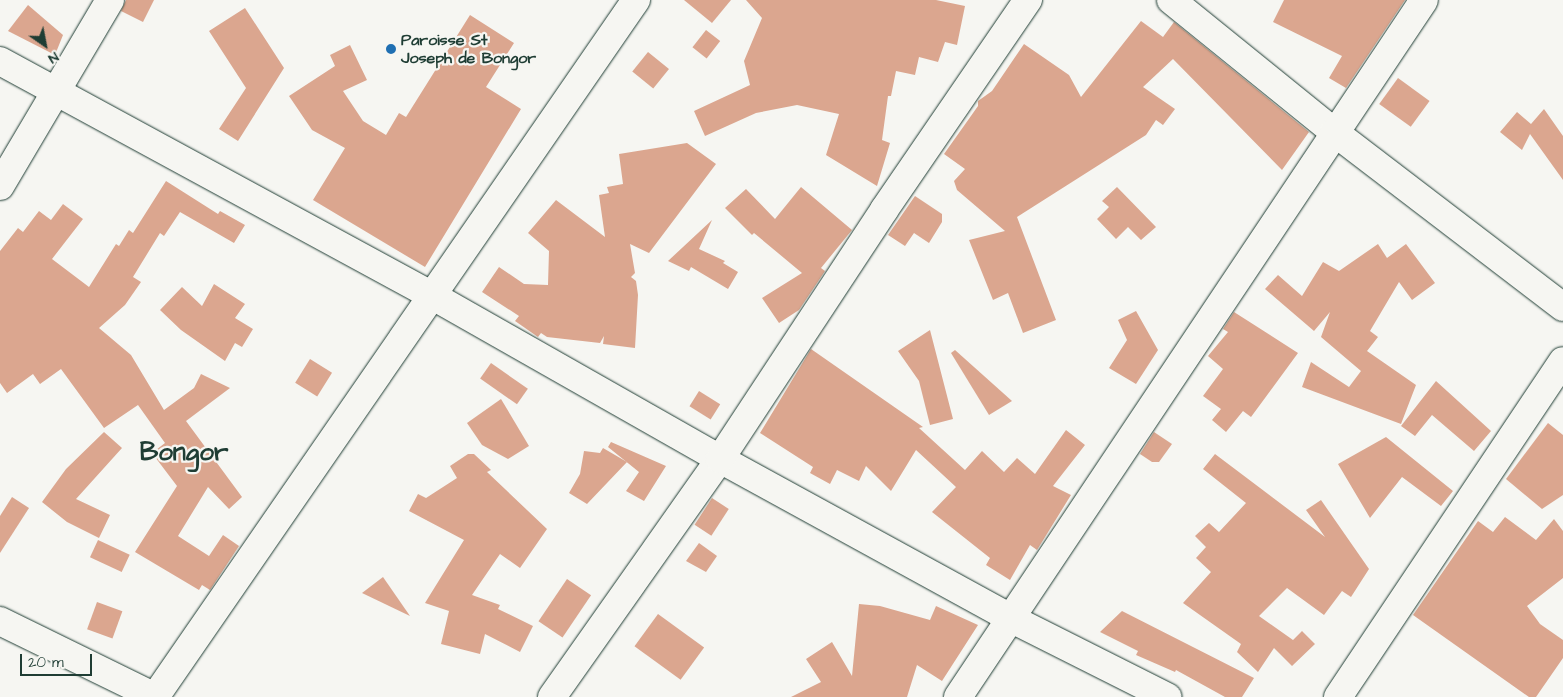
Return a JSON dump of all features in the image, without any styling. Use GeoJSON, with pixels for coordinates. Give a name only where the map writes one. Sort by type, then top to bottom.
{"type":"FeatureCollection","features":[{"type":"Feature","properties":{"kind":"street"},"geometry":{"type":"LineString","coordinates":[[0,186],[110,0]]}},
{"type":"Feature","properties":{"kind":"street"},"geometry":{"type":"LineString","coordinates":[[0,621],[155,697],[434,296],[636,0]]}},
{"type":"Feature","properties":{"kind":"street"},"geometry":{"type":"LineString","coordinates":[[552,697],[720,459],[1028,0]]}},
{"type":"Feature","properties":{"kind":"street"},"geometry":{"type":"LineString","coordinates":[[1172,0],[1334,132],[1563,307]]}},
{"type":"Feature","properties":{"kind":"street"},"geometry":{"type":"LineString","coordinates":[[958,697],[1012,619],[1334,132],[1424,0]]}},
{"type":"Feature","properties":{"kind":"street"},"geometry":{"type":"LineString","coordinates":[[0,61],[55,94],[434,296],[720,459],[1012,619],[1167,697]]}},
{"type":"Feature","properties":{"kind":"street"},"geometry":{"type":"LineString","coordinates":[[1338,697],[1563,361]]}},
{"type":"Feature","properties":{"kind":"building"},"geometry":{"type":"Polygon","coordinates":[[[126,0],[154,0],[143,22],[121,11],[126,0]]]}},
{"type":"Feature","properties":{"kind":"building"},"geometry":{"type":"Polygon","coordinates":[[[684,0],[731,0],[712,23],[684,0]]]}},
{"type":"Feature","properties":{"kind":"building"},"geometry":{"type":"Polygon","coordinates":[[[746,0],[936,0],[965,6],[957,45],[945,42],[938,62],[919,57],[915,75],[896,71],[891,96],[888,96],[882,140],[890,143],[877,186],[826,155],[839,114],[797,105],[756,113],[705,136],[694,111],[750,85],[744,61],[762,18],[746,0]]]}},
{"type":"Feature","properties":{"kind":"building"},"geometry":{"type":"Polygon","coordinates":[[[1284,0],[1405,0],[1346,88],[1329,78],[1342,56],[1273,22],[1284,0]]]}},
{"type":"Feature","properties":{"kind":"building"},"geometry":{"type":"Polygon","coordinates":[[[28,5],[63,35],[55,55],[8,31],[28,5]]]}},
{"type":"Feature","properties":{"kind":"building"},"geometry":{"type":"Polygon","coordinates":[[[245,8],[284,68],[238,141],[219,129],[246,88],[209,31],[245,8]]]}},
{"type":"Feature","properties":{"kind":"building"},"geometry":{"type":"Polygon","coordinates":[[[470,15],[514,43],[486,87],[521,109],[425,267],[313,200],[345,148],[312,130],[289,96],[335,66],[330,55],[350,45],[367,80],[343,91],[363,121],[386,135],[399,113],[406,117],[470,15]]]}},
{"type":"Feature","properties":{"kind":"building"},"geometry":{"type":"Polygon","coordinates":[[[1141,21],[1163,37],[1174,22],[1309,132],[1282,170],[1173,59],[1143,87],[1175,109],[1163,125],[1156,120],[1146,135],[1017,217],[1056,320],[1023,333],[1008,293],[993,300],[969,240],[1005,231],[957,190],[954,181],[965,169],[944,154],[978,106],[978,101],[992,91],[1024,44],[1069,75],[1081,97],[1141,21]]]}},
{"type":"Feature","properties":{"kind":"building"},"geometry":{"type":"Polygon","coordinates":[[[706,30],[720,41],[707,58],[692,47],[706,30]]]}},
{"type":"Feature","properties":{"kind":"building"},"geometry":{"type":"Polygon","coordinates":[[[648,52],[669,69],[653,88],[632,71],[648,52]]]}},
{"type":"Feature","properties":{"kind":"building"},"geometry":{"type":"Polygon","coordinates":[[[1398,78],[1430,101],[1411,127],[1379,104],[1398,78]]]}},
{"type":"Feature","properties":{"kind":"building"},"geometry":{"type":"Polygon","coordinates":[[[1544,109],[1563,136],[1563,180],[1530,134],[1522,150],[1500,132],[1517,112],[1531,124],[1544,109]]]}},
{"type":"Feature","properties":{"kind":"building"},"geometry":{"type":"Polygon","coordinates":[[[687,143],[716,164],[649,253],[630,244],[635,273],[631,277],[636,281],[638,295],[635,348],[603,344],[604,336],[600,343],[547,337],[541,333],[538,337],[515,321],[519,316],[482,292],[499,267],[524,284],[548,285],[549,251],[528,233],[556,200],[605,237],[599,195],[609,193],[607,187],[623,184],[619,154],[687,143]]]}},
{"type":"Feature","properties":{"kind":"building"},"geometry":{"type":"Polygon","coordinates":[[[166,181],[218,214],[220,211],[245,225],[234,243],[180,212],[164,236],[160,233],[133,277],[141,282],[125,305],[99,328],[131,355],[164,410],[194,388],[201,374],[230,388],[186,421],[242,497],[229,509],[208,487],[178,536],[209,556],[223,535],[239,546],[210,590],[202,585],[199,590],[135,552],[177,486],[152,453],[165,443],[138,405],[104,428],[61,369],[40,384],[33,374],[7,393],[0,383],[0,251],[18,228],[23,232],[39,211],[51,220],[63,204],[83,219],[52,259],[89,287],[116,244],[119,246],[129,230],[133,233],[166,181]]]}},
{"type":"Feature","properties":{"kind":"building"},"geometry":{"type":"Polygon","coordinates":[[[801,187],[852,230],[821,268],[825,271],[799,310],[779,323],[762,298],[802,273],[754,233],[752,235],[725,208],[746,189],[775,219],[801,187]]]}},
{"type":"Feature","properties":{"kind":"building"},"geometry":{"type":"Polygon","coordinates":[[[1117,187],[1156,227],[1141,240],[1128,227],[1116,239],[1097,219],[1109,207],[1102,201],[1117,187]]]}},
{"type":"Feature","properties":{"kind":"building"},"geometry":{"type":"Polygon","coordinates":[[[915,196],[942,214],[942,222],[929,243],[914,233],[905,246],[888,235],[915,196]]]}},
{"type":"Feature","properties":{"kind":"building"},"geometry":{"type":"Polygon","coordinates":[[[712,220],[699,249],[725,261],[723,263],[738,272],[728,289],[691,267],[689,271],[668,261],[712,220]]]}},
{"type":"Feature","properties":{"kind":"building"},"geometry":{"type":"Polygon","coordinates":[[[1378,244],[1387,258],[1406,244],[1435,283],[1412,300],[1399,282],[1370,331],[1378,337],[1367,351],[1416,385],[1401,424],[1302,387],[1311,362],[1349,387],[1361,371],[1321,337],[1330,312],[1314,331],[1265,289],[1278,275],[1302,296],[1323,262],[1339,271],[1378,244]]]}},
{"type":"Feature","properties":{"kind":"building"},"geometry":{"type":"Polygon","coordinates":[[[214,284],[245,304],[235,318],[253,329],[242,347],[235,343],[225,361],[181,330],[160,310],[182,287],[202,306],[214,284]]]}},
{"type":"Feature","properties":{"kind":"building"},"geometry":{"type":"Polygon","coordinates":[[[1136,311],[1158,350],[1136,384],[1109,368],[1127,340],[1118,320],[1136,311]]]}},
{"type":"Feature","properties":{"kind":"building"},"geometry":{"type":"Polygon","coordinates":[[[1234,312],[1298,353],[1251,417],[1243,411],[1226,432],[1212,420],[1221,409],[1203,396],[1223,369],[1208,356],[1228,332],[1223,329],[1234,312]]]}},
{"type":"Feature","properties":{"kind":"building"},"geometry":{"type":"Polygon","coordinates":[[[930,330],[953,419],[930,425],[919,381],[898,351],[930,330]]]}},
{"type":"Feature","properties":{"kind":"building"},"geometry":{"type":"Polygon","coordinates":[[[811,349],[923,427],[919,428],[965,470],[982,451],[1004,472],[1017,458],[1035,474],[1066,430],[1085,445],[1053,486],[1071,495],[1037,550],[1030,545],[1010,580],[986,565],[990,558],[932,512],[956,487],[916,450],[891,491],[866,466],[859,481],[837,470],[830,484],[810,473],[813,467],[760,433],[811,349]]]}},
{"type":"Feature","properties":{"kind":"building"},"geometry":{"type":"Polygon","coordinates":[[[955,350],[1012,401],[989,415],[951,353],[955,350]]]}},
{"type":"Feature","properties":{"kind":"building"},"geometry":{"type":"Polygon","coordinates":[[[310,359],[332,373],[317,397],[295,383],[310,359]]]}},
{"type":"Feature","properties":{"kind":"building"},"geometry":{"type":"Polygon","coordinates":[[[491,363],[528,389],[517,404],[480,379],[491,363]]]}},
{"type":"Feature","properties":{"kind":"building"},"geometry":{"type":"Polygon","coordinates":[[[1436,381],[1491,431],[1474,451],[1432,415],[1415,436],[1401,426],[1436,381]]]}},
{"type":"Feature","properties":{"kind":"building"},"geometry":{"type":"Polygon","coordinates":[[[699,391],[720,404],[711,420],[689,406],[699,391]]]}},
{"type":"Feature","properties":{"kind":"building"},"geometry":{"type":"Polygon","coordinates":[[[501,399],[529,446],[508,459],[482,445],[467,423],[501,399]]]}},
{"type":"Feature","properties":{"kind":"building"},"geometry":{"type":"Polygon","coordinates":[[[1548,423],[1563,435],[1563,495],[1542,509],[1506,479],[1548,423]]]}},
{"type":"Feature","properties":{"kind":"building"},"geometry":{"type":"Polygon","coordinates":[[[104,432],[122,448],[76,499],[110,515],[99,538],[67,522],[42,502],[66,469],[104,432]]]}},
{"type":"Feature","properties":{"kind":"building"},"geometry":{"type":"Polygon","coordinates":[[[1154,432],[1172,444],[1159,462],[1152,462],[1140,454],[1154,432]]]}},
{"type":"Feature","properties":{"kind":"building"},"geometry":{"type":"Polygon","coordinates":[[[1386,437],[1453,491],[1441,506],[1402,477],[1370,518],[1338,464],[1386,437]]]}},
{"type":"Feature","properties":{"kind":"building"},"geometry":{"type":"Polygon","coordinates":[[[611,442],[666,466],[644,501],[626,491],[639,472],[608,447],[611,442]]]}},
{"type":"Feature","properties":{"kind":"building"},"geometry":{"type":"Polygon","coordinates":[[[603,448],[627,462],[587,504],[569,493],[580,474],[584,451],[600,453],[603,448]]]}},
{"type":"Feature","properties":{"kind":"building"},"geometry":{"type":"Polygon","coordinates":[[[468,454],[474,454],[491,470],[487,472],[547,529],[520,568],[500,554],[472,595],[500,605],[498,609],[533,626],[520,652],[485,634],[480,654],[441,644],[449,611],[425,603],[464,540],[409,511],[418,494],[426,498],[457,478],[450,466],[468,454]]]}},
{"type":"Feature","properties":{"kind":"building"},"geometry":{"type":"Polygon","coordinates":[[[1215,454],[1325,537],[1306,510],[1321,500],[1369,569],[1351,597],[1342,591],[1324,615],[1287,588],[1259,616],[1293,640],[1302,631],[1315,644],[1292,666],[1274,648],[1258,672],[1237,652],[1241,644],[1183,603],[1211,572],[1196,558],[1206,547],[1195,536],[1209,523],[1219,532],[1246,503],[1203,469],[1215,454]]]}},
{"type":"Feature","properties":{"kind":"building"},"geometry":{"type":"Polygon","coordinates":[[[12,497],[29,508],[0,553],[0,516],[12,497]]]}},
{"type":"Feature","properties":{"kind":"building"},"geometry":{"type":"Polygon","coordinates":[[[712,498],[729,509],[711,536],[695,525],[712,498]]]}},
{"type":"Feature","properties":{"kind":"building"},"geometry":{"type":"Polygon","coordinates":[[[1505,517],[1536,540],[1554,519],[1563,531],[1563,578],[1527,606],[1540,624],[1563,640],[1563,658],[1536,697],[1529,697],[1413,615],[1478,521],[1493,532],[1505,517]]]}},
{"type":"Feature","properties":{"kind":"building"},"geometry":{"type":"Polygon","coordinates":[[[98,540],[130,555],[122,572],[90,557],[98,540]]]}},
{"type":"Feature","properties":{"kind":"building"},"geometry":{"type":"Polygon","coordinates":[[[699,543],[717,556],[706,572],[686,561],[699,543]]]}},
{"type":"Feature","properties":{"kind":"building"},"geometry":{"type":"Polygon","coordinates":[[[383,577],[410,616],[362,593],[383,577]]]}},
{"type":"Feature","properties":{"kind":"building"},"geometry":{"type":"Polygon","coordinates":[[[567,579],[591,595],[563,637],[538,621],[567,579]]]}},
{"type":"Feature","properties":{"kind":"building"},"geometry":{"type":"Polygon","coordinates":[[[97,602],[122,611],[112,638],[87,629],[97,602]]]}},
{"type":"Feature","properties":{"kind":"building"},"geometry":{"type":"Polygon","coordinates":[[[859,604],[880,606],[930,620],[936,606],[978,625],[942,681],[917,665],[907,697],[791,697],[821,682],[806,659],[832,642],[852,676],[859,604]]]}},
{"type":"Feature","properties":{"kind":"building"},"geometry":{"type":"Polygon","coordinates":[[[1122,611],[1254,678],[1242,697],[1225,697],[1176,670],[1175,672],[1136,655],[1138,651],[1100,632],[1122,611]]]}},
{"type":"Feature","properties":{"kind":"building"},"geometry":{"type":"Polygon","coordinates":[[[658,614],[704,648],[681,680],[634,646],[658,614]]]}},
{"type":"Feature","properties":{"kind":"place","name":"Paroisse St Joseph de Bongor"},"geometry":{"type":"Point","coordinates":[391,49]}},
{"type":"Feature","properties":{"kind":"district","name":"Bongor"},"geometry":{"type":"Point","coordinates":[184,453]}}]}
